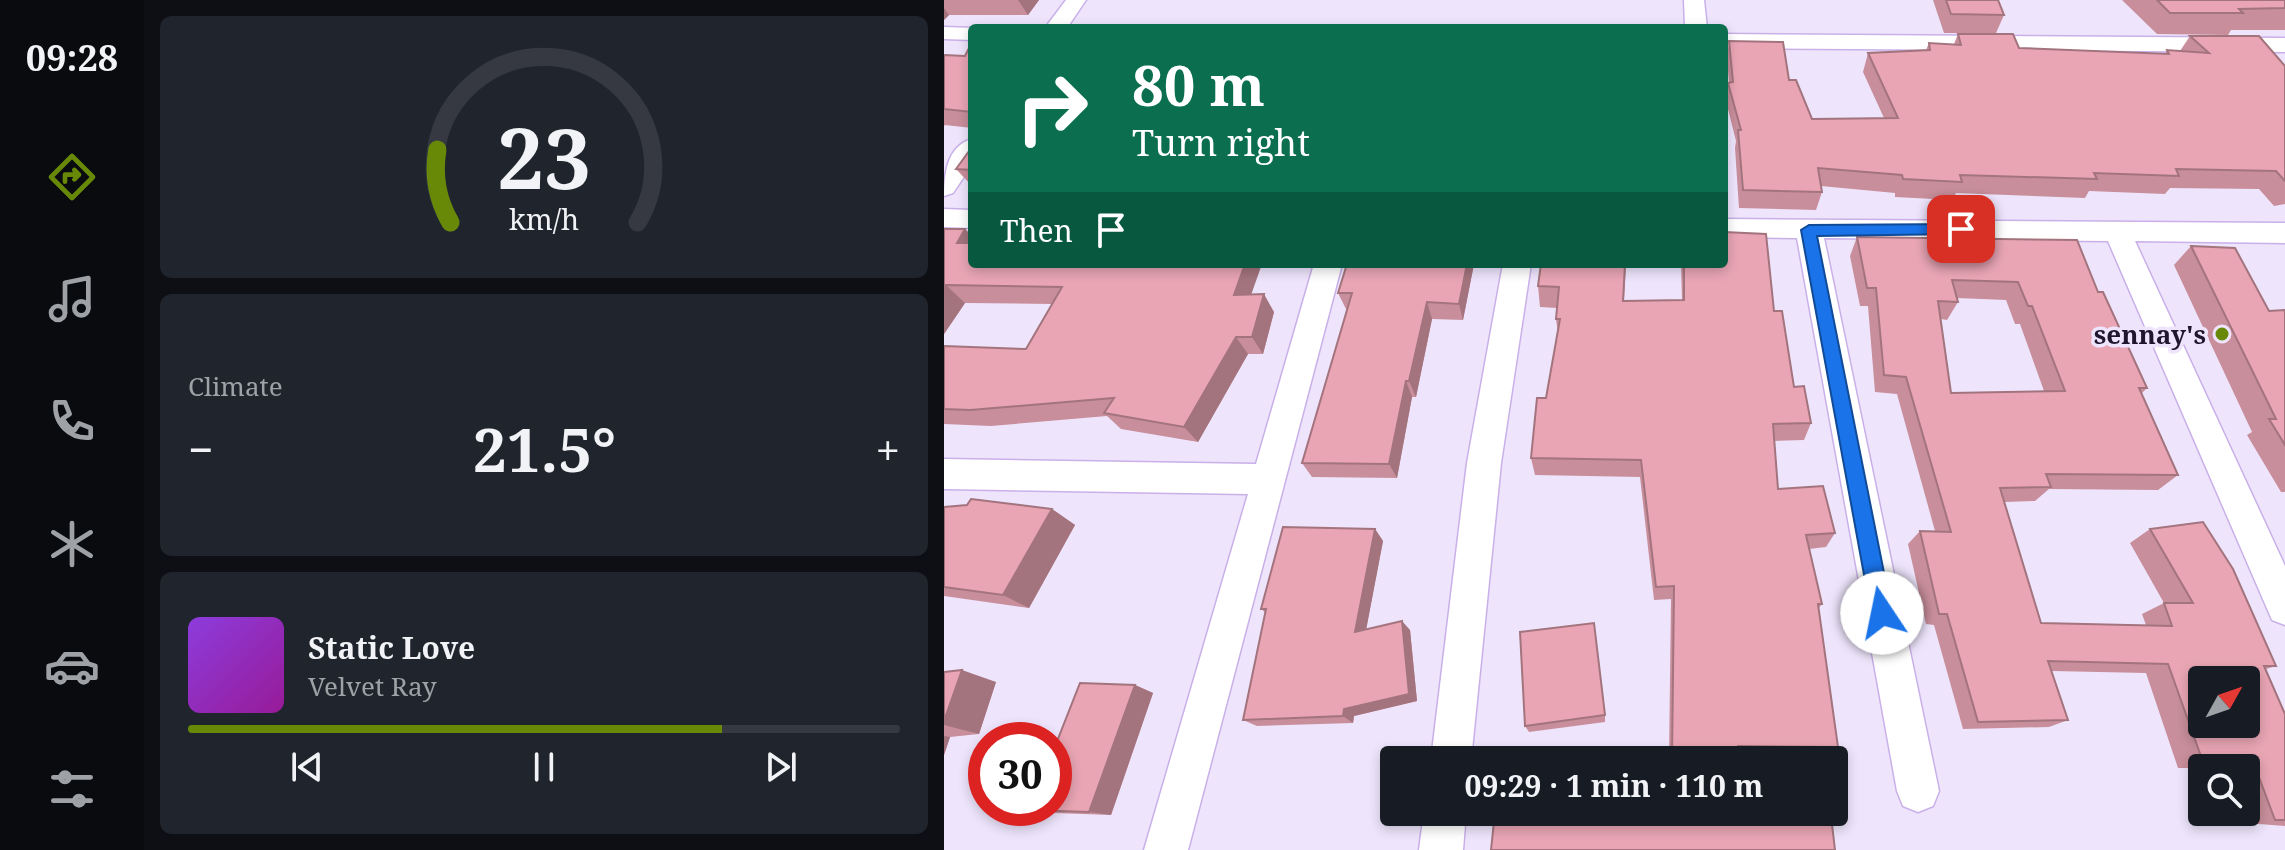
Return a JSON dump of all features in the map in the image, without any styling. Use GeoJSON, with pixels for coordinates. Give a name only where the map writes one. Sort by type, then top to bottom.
{"type":"FeatureCollection","features":[{"type":"Feature","properties":{"kind":"street"},"geometry":{"type":"LineString","coordinates":[[1059,24],[1076,0]]}},
{"type":"Feature","properties":{"kind":"street"},"geometry":{"type":"LineString","coordinates":[[1694,0],[1696,24]]}},
{"type":"Feature","properties":{"kind":"street"},"geometry":{"type":"LineString","coordinates":[[944,33],[968,34]]}},
{"type":"Feature","properties":{"kind":"street"},"geometry":{"type":"LineString","coordinates":[[1728,41],[2285,45]]}},
{"type":"Feature","properties":{"kind":"street"},"geometry":{"type":"LineString","coordinates":[[944,187],[968,153]]}},
{"type":"Feature","properties":{"kind":"street"},"geometry":{"type":"LineString","coordinates":[[944,218],[968,219]]}},
{"type":"Feature","properties":{"kind":"street"},"geometry":{"type":"LineString","coordinates":[[1728,228],[2285,233]]}},
{"type":"Feature","properties":{"kind":"street"},"geometry":{"type":"LineString","coordinates":[[1809,230],[1918,791]]}},
{"type":"Feature","properties":{"kind":"street"},"geometry":{"type":"LineString","coordinates":[[2117,231],[2285,607]]}},
{"type":"Feature","properties":{"kind":"street"},"geometry":{"type":"LineString","coordinates":[[1166,850],[1327,268]]}},
{"type":"Feature","properties":{"kind":"street"},"geometry":{"type":"LineString","coordinates":[[1453,746],[1484,463],[1516,268]]}},
{"type":"Feature","properties":{"kind":"street"},"geometry":{"type":"LineString","coordinates":[[944,474],[1268,479]]}},
{"type":"Feature","properties":{"kind":"street"},"geometry":{"type":"LineString","coordinates":[[1441,850],[1444,826]]}},
{"type":"Feature","properties":{"kind":"building"},"geometry":{"type":"Polygon","coordinates":[[[1946,0],[1998,0],[2004,15],[1951,14],[1946,0]]]}},
{"type":"Feature","properties":{"kind":"building"},"geometry":{"type":"Polygon","coordinates":[[[2157,0],[2285,0],[2285,8],[2239,9],[2243,13],[2170,13],[2157,0]]]}},
{"type":"Feature","properties":{"kind":"building"},"geometry":{"type":"Polygon","coordinates":[[[1958,34],[2013,34],[2019,48],[2169,54],[2167,50],[2209,53],[2190,36],[2259,36],[2285,66],[2285,181],[2276,171],[2176,169],[2179,176],[2094,173],[2097,179],[1960,175],[1962,182],[1903,179],[1902,175],[1818,168],[1822,192],[1743,190],[1738,130],[1741,130],[1728,83],[1733,82],[1729,41],[1783,42],[1789,80],[1796,80],[1812,119],[1898,118],[1868,53],[1930,50],[1929,43],[1961,45],[1958,34]]]}},
{"type":"Feature","properties":{"kind":"building"},"geometry":{"type":"Polygon","coordinates":[[[968,50],[968,112],[944,109],[944,55],[965,56],[968,50]]]}},
{"type":"Feature","properties":{"kind":"building"},"geometry":{"type":"Polygon","coordinates":[[[968,152],[968,170],[956,169],[968,152]]]}},
{"type":"Feature","properties":{"kind":"building"},"geometry":{"type":"Polygon","coordinates":[[[944,229],[965,229],[957,243],[968,243],[968,268],[1244,268],[1234,295],[1264,294],[1252,337],[1236,337],[1184,427],[1104,413],[1114,398],[970,410],[944,409],[944,346],[1026,349],[1062,287],[944,287],[944,229]]]}},
{"type":"Feature","properties":{"kind":"building"},"geometry":{"type":"Polygon","coordinates":[[[1728,232],[1766,234],[1774,311],[1782,311],[1794,387],[1804,386],[1811,423],[1773,424],[1778,489],[1823,486],[1835,533],[1806,535],[1822,604],[1818,604],[1838,746],[1672,746],[1674,586],[1656,587],[1641,460],[1531,458],[1537,398],[1546,398],[1560,319],[1556,319],[1559,287],[1538,286],[1540,268],[1625,268],[1623,301],[1684,300],[1684,268],[1728,268],[1728,232]]]}},
{"type":"Feature","properties":{"kind":"building"},"geometry":{"type":"Polygon","coordinates":[[[1857,237],[2077,240],[2098,292],[2103,292],[2147,388],[2139,388],[2178,475],[2046,474],[2051,487],[2000,488],[2041,623],[2172,626],[2164,603],[2193,603],[2150,529],[2203,522],[2233,569],[2276,666],[2264,666],[2285,714],[2285,820],[2275,820],[2260,780],[2260,754],[2200,754],[2194,738],[2260,738],[2260,666],[2188,666],[2188,720],[2168,664],[2048,661],[2068,720],[1978,722],[1947,614],[1939,614],[1920,531],[1951,532],[1906,377],[1884,375],[1876,288],[1867,288],[1857,237]],[[1952,280],[1958,302],[1938,301],[1951,393],[2065,391],[2032,306],[2028,306],[2018,282],[1952,280]]]}},
{"type":"Feature","properties":{"kind":"building"},"geometry":{"type":"Polygon","coordinates":[[[2191,246],[2235,248],[2269,311],[2285,310],[2285,445],[2269,419],[2276,419],[2191,246]]]}},
{"type":"Feature","properties":{"kind":"building"},"geometry":{"type":"Polygon","coordinates":[[[1346,268],[1466,268],[1459,304],[1427,302],[1409,381],[1406,381],[1389,464],[1302,463],[1352,293],[1338,293],[1346,268]]]}},
{"type":"Feature","properties":{"kind":"building"},"geometry":{"type":"Polygon","coordinates":[[[971,499],[1052,509],[1003,595],[944,587],[944,507],[967,505],[971,499]]]}},
{"type":"Feature","properties":{"kind":"building"},"geometry":{"type":"Polygon","coordinates":[[[1283,527],[1375,529],[1355,632],[1402,621],[1409,694],[1344,709],[1343,716],[1243,720],[1266,609],[1261,609],[1283,527]]]}},
{"type":"Feature","properties":{"kind":"building"},"geometry":{"type":"Polygon","coordinates":[[[1594,623],[1605,715],[1525,726],[1520,632],[1594,623]]]}},
{"type":"Feature","properties":{"kind":"building"},"geometry":{"type":"Polygon","coordinates":[[[962,670],[944,721],[944,672],[962,670]]]}},
{"type":"Feature","properties":{"kind":"building"},"geometry":{"type":"Polygon","coordinates":[[[1080,683],[1135,685],[1089,812],[1072,811],[1072,722],[1065,722],[1080,683]]]}},
{"type":"Feature","properties":{"kind":"building"},"geometry":{"type":"Polygon","coordinates":[[[1494,826],[1832,826],[1835,850],[1491,850],[1494,826]]]}},
{"type":"Feature","properties":{"kind":"place","name":"sennay's"},"geometry":{"type":"Point","coordinates":[2222,334]}},
{"type":"Feature","properties":{"kind":"route"},"geometry":{"type":"LineString","coordinates":[[1882,613],[1809,230],[1961,229]]}}]}
